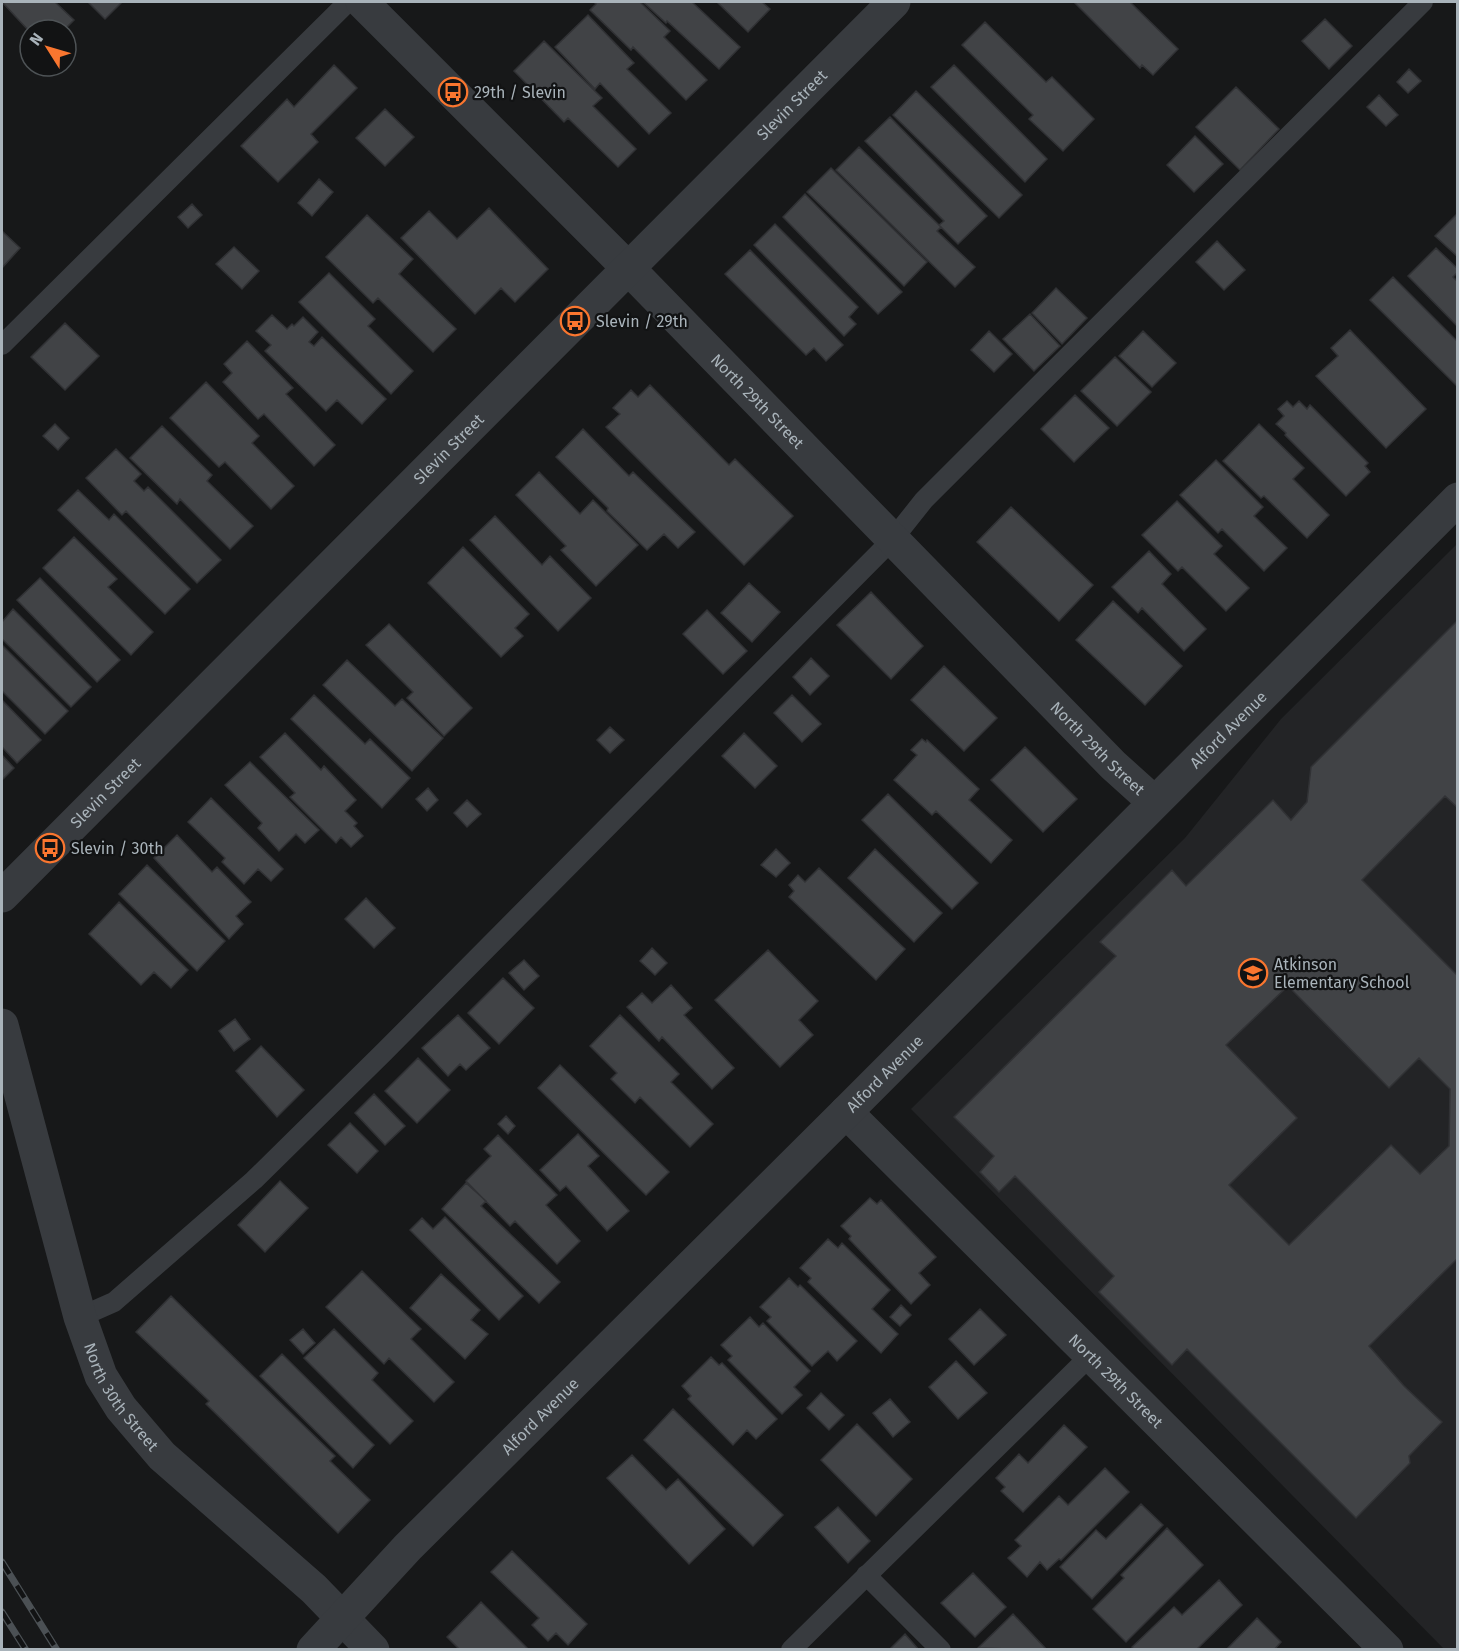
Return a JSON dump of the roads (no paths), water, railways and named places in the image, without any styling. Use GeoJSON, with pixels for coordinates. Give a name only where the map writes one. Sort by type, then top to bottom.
{"type":"FeatureCollection","features":[{"type":"Feature","properties":{"kind":"street","name":"North 29th Street"},"geometry":{"type":"LineString","coordinates":[[362,2],[628,268],[1113,765],[1154,802]]}},
{"type":"Feature","properties":{"kind":"street","name":"Slevin Street"},"geometry":{"type":"LineString","coordinates":[[2,896],[894,2]]}},
{"type":"Feature","properties":{"kind":"street","name":"Alford Avenue"},"geometry":{"type":"LineString","coordinates":[[313,1650],[408,1547],[1458,500]]}},
{"type":"Feature","properties":{"kind":"street","name":"North 30th Street"},"geometry":{"type":"LineString","coordinates":[[2,1025],[80,1317],[101,1376],[121,1408],[162,1456],[314,1589],[373,1650]]}},
{"type":"Feature","properties":{"kind":"street","name":"North 29th Street"},"geometry":{"type":"LineString","coordinates":[[846,1112],[1388,1650]]}},
{"type":"Feature","properties":{"kind":"lane"},"geometry":{"type":"LineString","coordinates":[[2,345],[348,2]]}},
{"type":"Feature","properties":{"kind":"lane"},"geometry":{"type":"LineString","coordinates":[[80,1317],[114,1302],[254,1180],[893,539],[924,500],[1423,2]]}},
{"type":"Feature","properties":{"kind":"lane"},"geometry":{"type":"LineString","coordinates":[[791,1650],[1091,1355]]}},
{"type":"Feature","properties":{"kind":"lane"},"geometry":{"type":"LineString","coordinates":[[866,1575],[941,1650]]}},
{"type":"Feature","properties":{"kind":"railway"},"geometry":{"type":"LineString","coordinates":[[2,1562],[57,1650]]}},
{"type":"Feature","properties":{"kind":"railway"},"geometry":{"type":"LineString","coordinates":[[2,1612],[26,1650]]}},
{"type":"Feature","properties":{"kind":"place","name":"29th / Slevin"},"geometry":{"type":"Point","coordinates":[453,92]}},
{"type":"Feature","properties":{"kind":"place","name":"Slevin / 29th"},"geometry":{"type":"Point","coordinates":[575,321]}},
{"type":"Feature","properties":{"kind":"place","name":"Slevin / 30th"},"geometry":{"type":"Point","coordinates":[50,848]}},
{"type":"Feature","properties":{"kind":"place","name":"Atkinson Elementary School"},"geometry":{"type":"Point","coordinates":[1253,973]}}]}
